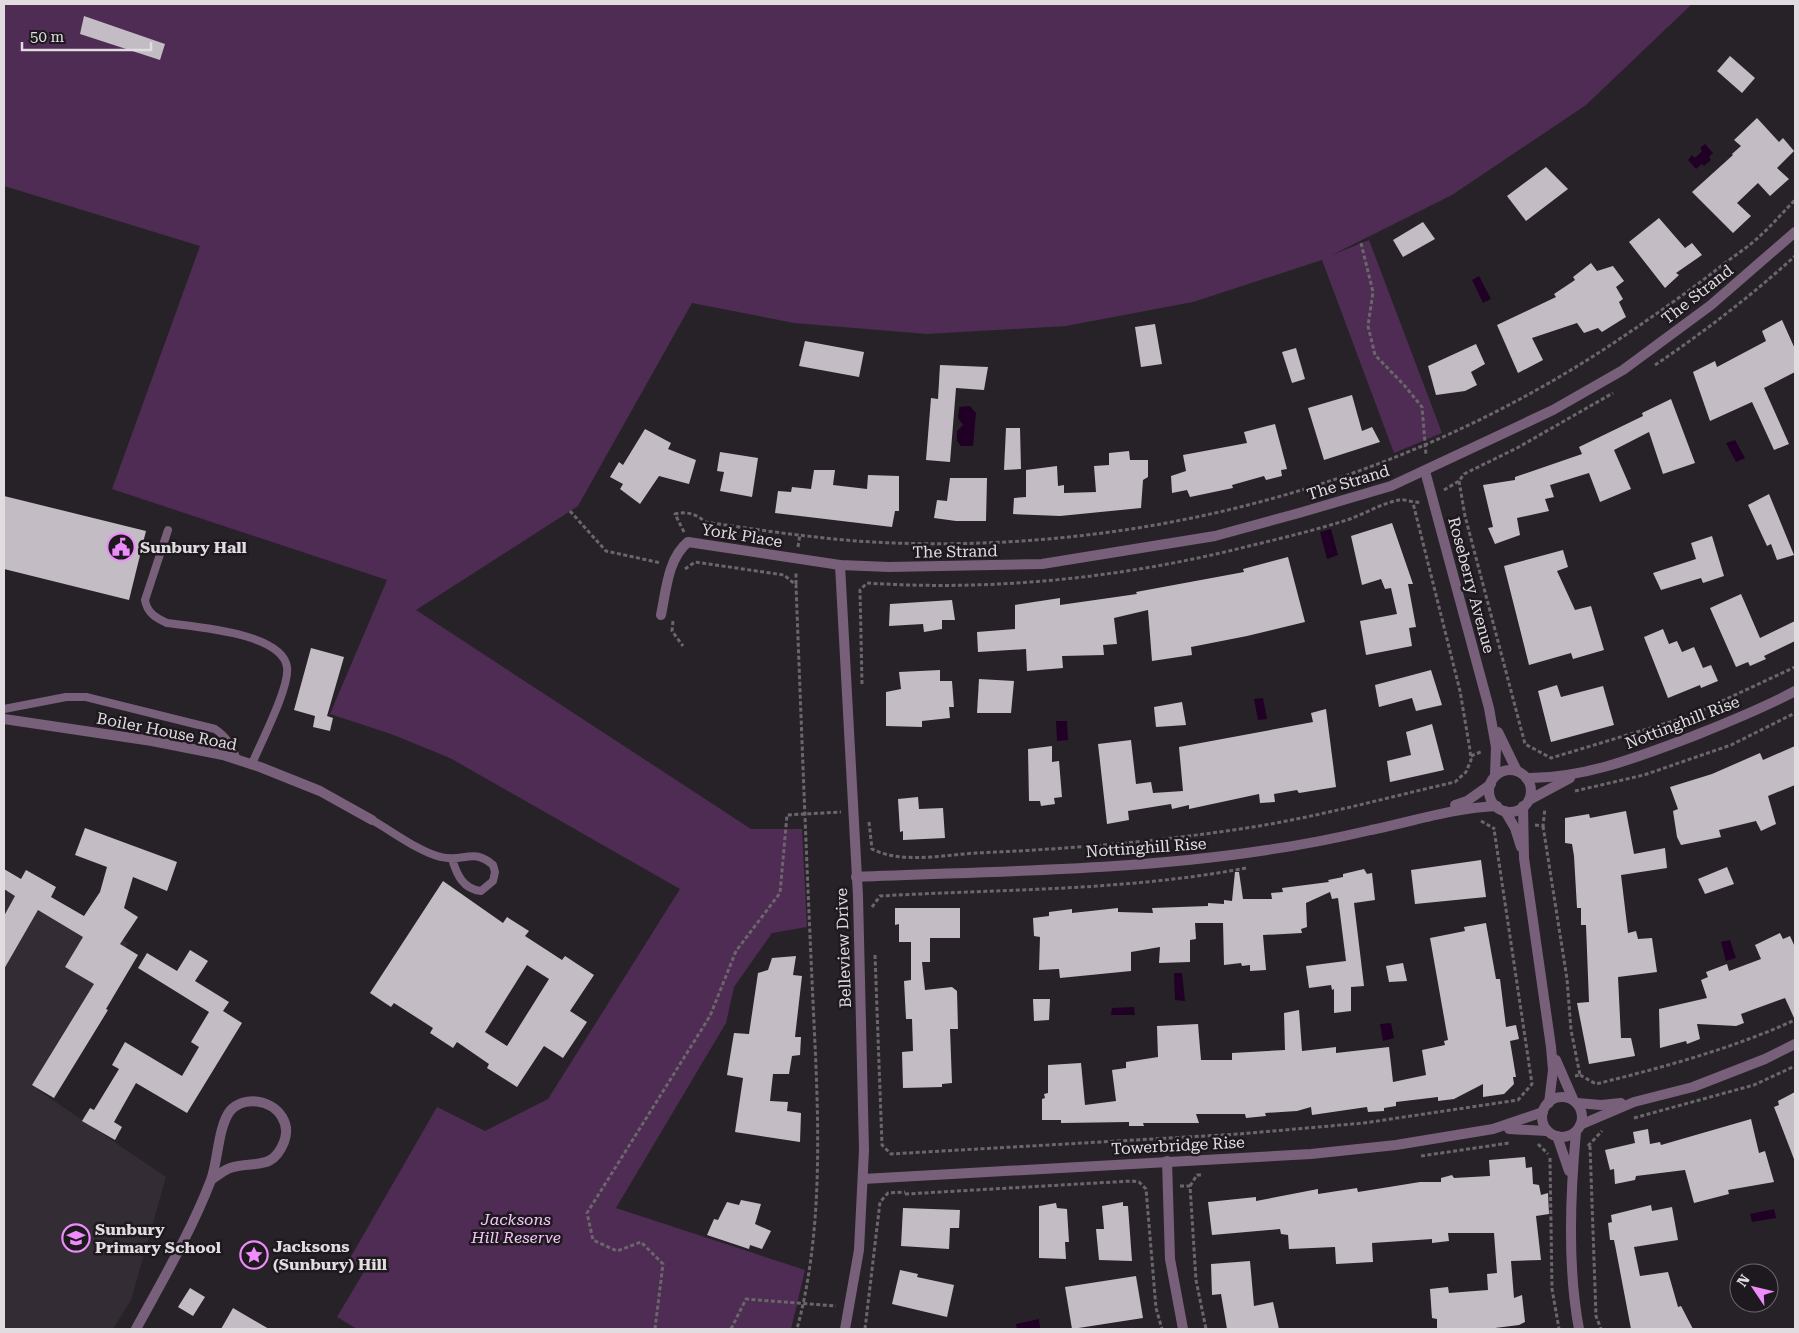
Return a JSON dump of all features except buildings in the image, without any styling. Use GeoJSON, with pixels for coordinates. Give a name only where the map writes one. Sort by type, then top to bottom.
{"type":"FeatureCollection","features":[{"type":"Feature","properties":{"kind":"street","name":"The Strand"},"geometry":{"type":"LineString","coordinates":[[840,565],[889,567],[1042,564],[1215,536],[1391,486],[1553,410],[1623,370],[1711,304],[1795,232]]}},
{"type":"Feature","properties":{"kind":"street","name":"Roseberry Avenue"},"geometry":{"type":"LineString","coordinates":[[1425,470],[1489,708],[1496,746],[1493,780]]}},
{"type":"Feature","properties":{"kind":"street","name":"York Place"},"geometry":{"type":"LineString","coordinates":[[661,615],[679,549],[688,542],[840,565]]}},
{"type":"Feature","properties":{"kind":"street","name":"Belleview Drive"},"geometry":{"type":"LineString","coordinates":[[840,565],[856,877],[864,1113],[859,1250],[845,1329]]}},
{"type":"Feature","properties":{"kind":"street","name":"Nottinghill Rise"},"geometry":{"type":"LineString","coordinates":[[1526,803],[1577,774],[1689,738],[1731,722],[1795,691]]}},
{"type":"Feature","properties":{"kind":"street","name":"Roseberry Avenue"},"geometry":{"type":"LineString","coordinates":[[1489,708],[1504,746],[1517,771]]}},
{"type":"Feature","properties":{"kind":"street","name":"Boiler House Road"},"geometry":{"type":"LineString","coordinates":[[4,718],[152,741],[252,764],[320,792],[372,820]]}},
{"type":"Feature","properties":{"kind":"street"},"geometry":{"type":"LineString","coordinates":[[1526,803],[1515,811],[1501,808],[1492,802],[1490,792],[1493,780],[1504,771],[1517,771],[1526,778],[1531,788],[1526,803],[1524,858],[1553,1070],[1542,1118],[1547,1131],[1557,1136],[1571,1135],[1578,1129],[1634,1102]]}},
{"type":"Feature","properties":{"kind":"street","name":"Nottinghill Rise"},"geometry":{"type":"LineString","coordinates":[[1526,778],[1577,774]]}},
{"type":"Feature","properties":{"kind":"street","name":"Nottinghill Rise"},"geometry":{"type":"LineString","coordinates":[[1434,814],[1467,801],[1493,780]]}},
{"type":"Feature","properties":{"kind":"street","name":"Nottinghill Rise"},"geometry":{"type":"LineString","coordinates":[[856,877],[1155,864],[1268,850],[1372,830],[1434,814],[1474,807],[1501,808]]}},
{"type":"Feature","properties":{"kind":"street"},"geometry":{"type":"LineString","coordinates":[[1501,808],[1512,824],[1524,858]]}},
{"type":"Feature","properties":{"kind":"street"},"geometry":{"type":"LineString","coordinates":[[1546,1107],[1553,1099],[1562,1097],[1601,1105],[1634,1102],[1693,1087],[1765,1059],[1795,1044]]}},
{"type":"Feature","properties":{"kind":"street"},"geometry":{"type":"LineString","coordinates":[[1551,1047],[1563,1079],[1582,1112],[1571,1184]]}},
{"type":"Feature","properties":{"kind":"street"},"geometry":{"type":"LineString","coordinates":[[136,1329],[164,1277],[211,1180],[225,1122],[230,1111],[241,1104],[254,1100],[268,1104],[277,1110],[286,1126],[286,1137],[281,1149],[273,1159],[261,1164],[230,1168],[211,1180]]}},
{"type":"Feature","properties":{"kind":"street","name":"Towerbridge Rise"},"geometry":{"type":"LineString","coordinates":[[1493,1129],[1546,1107]]}},
{"type":"Feature","properties":{"kind":"street","name":"Towerbridge Rise"},"geometry":{"type":"LineString","coordinates":[[863,1178],[1311,1154],[1396,1145],[1493,1129],[1524,1128],[1547,1131]]}},
{"type":"Feature","properties":{"kind":"street"},"geometry":{"type":"LineString","coordinates":[[1557,1136],[1568,1163],[1571,1184],[1573,1285],[1580,1329]]}},
{"type":"Feature","properties":{"kind":"street"},"geometry":{"type":"LineString","coordinates":[[1167,1161],[1170,1259],[1183,1329]]}},
{"type":"Feature","properties":{"kind":"lane"},"geometry":{"type":"LineString","coordinates":[[168,530],[146,594],[146,608],[155,617],[167,623],[257,640],[275,648],[284,657],[288,669],[283,688],[252,764]]}},
{"type":"Feature","properties":{"kind":"lane"},"geometry":{"type":"LineString","coordinates":[[4,709],[66,697],[103,700],[215,729],[224,735],[231,744],[237,760]]}},
{"type":"Feature","properties":{"kind":"lane"},"geometry":{"type":"LineString","coordinates":[[372,820],[434,855],[452,859],[471,854],[488,860],[493,865],[495,872],[493,881],[481,891],[472,890],[458,877],[452,859]]}},
{"type":"Feature","properties":{"kind":"path"},"geometry":{"type":"LineString","coordinates":[[688,542],[676,514],[681,512],[699,516],[705,522],[784,533],[892,543],[997,543],[1104,534],[1200,518],[1274,500],[1355,474],[1426,445],[1499,412],[1579,366],[1685,294],[1761,235],[1795,200]]}},
{"type":"Feature","properties":{"kind":"path"},"geometry":{"type":"LineString","coordinates":[[1361,243],[1373,292],[1368,326],[1375,354],[1422,407],[1426,445],[1425,470]]}},
{"type":"Feature","properties":{"kind":"path"},"geometry":{"type":"LineString","coordinates":[[1459,482],[1465,516],[1525,744],[1551,758],[1658,727],[1699,712],[1795,667]]}},
{"type":"Feature","properties":{"kind":"path"},"geometry":{"type":"LineString","coordinates":[[862,687],[860,590],[868,583],[907,586],[985,585],[1066,579],[1154,566],[1291,535],[1350,519],[1401,499],[1413,503],[1433,500]]}},
{"type":"Feature","properties":{"kind":"path"},"geometry":{"type":"LineString","coordinates":[[869,821],[872,849],[879,853],[905,856],[1011,852],[1149,841],[1259,826],[1344,809],[1455,782],[1466,772],[1471,760],[1470,750],[1460,692],[1413,503]]}},
{"type":"Feature","properties":{"kind":"path"},"geometry":{"type":"LineString","coordinates":[[570,511],[606,551],[686,569]]}},
{"type":"Feature","properties":{"kind":"path"},"geometry":{"type":"LineString","coordinates":[[682,572],[695,562],[784,575],[796,585],[818,1077],[816,1200],[804,1303],[797,1329]]}},
{"type":"Feature","properties":{"kind":"path"},"geometry":{"type":"LineString","coordinates":[[674,614],[672,632],[683,646]]}},
{"type":"Feature","properties":{"kind":"path"},"geometry":{"type":"LineString","coordinates":[[1569,793],[1644,775],[1731,745],[1795,713]]}},
{"type":"Feature","properties":{"kind":"path"},"geometry":{"type":"LineString","coordinates":[[1548,801],[1543,810],[1543,826],[1567,979],[1571,1030],[1580,1075]]}},
{"type":"Feature","properties":{"kind":"path"},"geometry":{"type":"LineString","coordinates":[[874,946],[882,1145],[891,1154],[1239,1134],[1364,1124],[1518,1100],[1532,1084],[1494,830],[1476,817],[1474,807]]}},
{"type":"Feature","properties":{"kind":"path"},"geometry":{"type":"LineString","coordinates":[[655,1329],[663,1264],[641,1242],[617,1251],[593,1240],[588,1213],[710,1016],[736,951],[780,893],[787,815],[852,811]]}},
{"type":"Feature","properties":{"kind":"path"},"geometry":{"type":"LineString","coordinates":[[1494,830],[1512,824]]}},
{"type":"Feature","properties":{"kind":"path"},"geometry":{"type":"LineString","coordinates":[[1524,825],[1543,826]]}},
{"type":"Feature","properties":{"kind":"path"},"geometry":{"type":"LineString","coordinates":[[870,908],[880,896],[913,894]]}},
{"type":"Feature","properties":{"kind":"path"},"geometry":{"type":"LineString","coordinates":[[1563,1079],[1580,1075],[1596,1084],[1675,1064],[1756,1038],[1795,1020]]}},
{"type":"Feature","properties":{"kind":"path"},"geometry":{"type":"LineString","coordinates":[[1590,1146],[1596,1316],[1601,1329]]}},
{"type":"Feature","properties":{"kind":"path"},"geometry":{"type":"LineString","coordinates":[[905,1194],[907,1153]]}},
{"type":"Feature","properties":{"kind":"path"},"geometry":{"type":"LineString","coordinates":[[1550,1155],[1552,1289],[1559,1329]]}},
{"type":"Feature","properties":{"kind":"path"},"geometry":{"type":"LineString","coordinates":[[865,1329],[880,1202],[888,1193],[905,1194],[1132,1181],[1139,1182],[1146,1189],[1156,1308],[1162,1329]]}},
{"type":"Feature","properties":{"kind":"path"},"geometry":{"type":"LineString","coordinates":[[1146,1189],[1190,1186],[1196,1280],[1206,1329]]}},
{"type":"Feature","properties":{"kind":"path"},"geometry":{"type":"LineString","coordinates":[[731,1329],[746,1299],[849,1307]]}},
{"type":"Feature","properties":{"kind":"shaded area"},"geometry":{"type":"Polygon","coordinates":[[[1705,144],[1713,153],[1709,157],[1711,160],[1704,166],[1702,164],[1696,169],[1688,160],[1692,155],[1695,158],[1702,151],[1700,148],[1705,144]]]}},
{"type":"Feature","properties":{"kind":"shaded area"},"geometry":{"type":"Polygon","coordinates":[[[1479,276],[1491,299],[1483,303],[1472,280],[1479,276]]]}},
{"type":"Feature","properties":{"kind":"shaded area"},"geometry":{"type":"Polygon","coordinates":[[[970,406],[976,413],[973,446],[961,446],[957,441],[957,431],[963,425],[958,418],[959,407],[970,406]]]}},
{"type":"Feature","properties":{"kind":"shaded area"},"geometry":{"type":"Polygon","coordinates":[[[1735,440],[1745,458],[1736,462],[1726,443],[1735,440]]]}},
{"type":"Feature","properties":{"kind":"shaded area"},"geometry":{"type":"Polygon","coordinates":[[[1331,529],[1338,555],[1327,559],[1320,532],[1331,529]]]}},
{"type":"Feature","properties":{"kind":"shaded area"},"geometry":{"type":"Polygon","coordinates":[[[1263,698],[1267,719],[1258,720],[1254,699],[1263,698]]]}},
{"type":"Feature","properties":{"kind":"shaded area"},"geometry":{"type":"Polygon","coordinates":[[[1056,721],[1067,721],[1068,740],[1057,741],[1056,721]]]}},
{"type":"Feature","properties":{"kind":"shaded area","name":"Sunbury Primary School"},"geometry":{"type":"Polygon","coordinates":[[[4,876],[128,943],[38,1090],[166,1177],[131,1300],[113,1329],[4,1329],[4,876]]]}},
{"type":"Feature","properties":{"kind":"shaded area"},"geometry":{"type":"Polygon","coordinates":[[[1730,940],[1736,958],[1726,961],[1721,942],[1730,940]]]}},
{"type":"Feature","properties":{"kind":"shaded area"},"geometry":{"type":"Polygon","coordinates":[[[1174,973],[1182,973],[1185,1001],[1175,1000],[1174,973]]]}},
{"type":"Feature","properties":{"kind":"shaded area"},"geometry":{"type":"Polygon","coordinates":[[[1134,1007],[1135,1015],[1111,1015],[1112,1008],[1134,1007]]]}},
{"type":"Feature","properties":{"kind":"shaded area"},"geometry":{"type":"Polygon","coordinates":[[[1391,1023],[1394,1038],[1383,1041],[1380,1024],[1391,1023]]]}},
{"type":"Feature","properties":{"kind":"shaded area"},"geometry":{"type":"Polygon","coordinates":[[[1774,1209],[1776,1218],[1752,1222],[1750,1214],[1774,1209]]]}},
{"type":"Feature","properties":{"kind":"shaded area"},"geometry":{"type":"Polygon","coordinates":[[[1039,1319],[1040,1328],[1017,1329],[1016,1324],[1039,1319]]]}},
{"type":"Feature","properties":{"kind":"green space","name":"Jacksons Hill Reserve"},"geometry":{"type":"Polygon","coordinates":[[[4,4],[1692,4],[1586,105],[1452,195],[1332,255],[1369,240],[1442,433],[1394,453],[1322,260],[1193,302],[1066,326],[927,334],[794,323],[692,303],[578,506],[416,610],[751,829],[802,829],[807,927],[772,933],[734,987],[726,1023],[616,1208],[805,1270],[791,1329],[357,1329],[337,1317],[365,1270],[349,1260],[437,1107],[485,1131],[548,1099],[680,889],[450,758],[391,734],[330,714],[387,580],[112,489],[200,246],[4,186],[4,4]]]}},
{"type":"Feature","properties":{"kind":"place","name":"Sunbury Hall"},"geometry":{"type":"Point","coordinates":[121,547]}},
{"type":"Feature","properties":{"kind":"place","name":"Sunbury Primary School"},"geometry":{"type":"Point","coordinates":[76,1238]}},
{"type":"Feature","properties":{"kind":"place","name":"Jacksons (Sunbury) Hill"},"geometry":{"type":"Point","coordinates":[254,1255]}}]}
